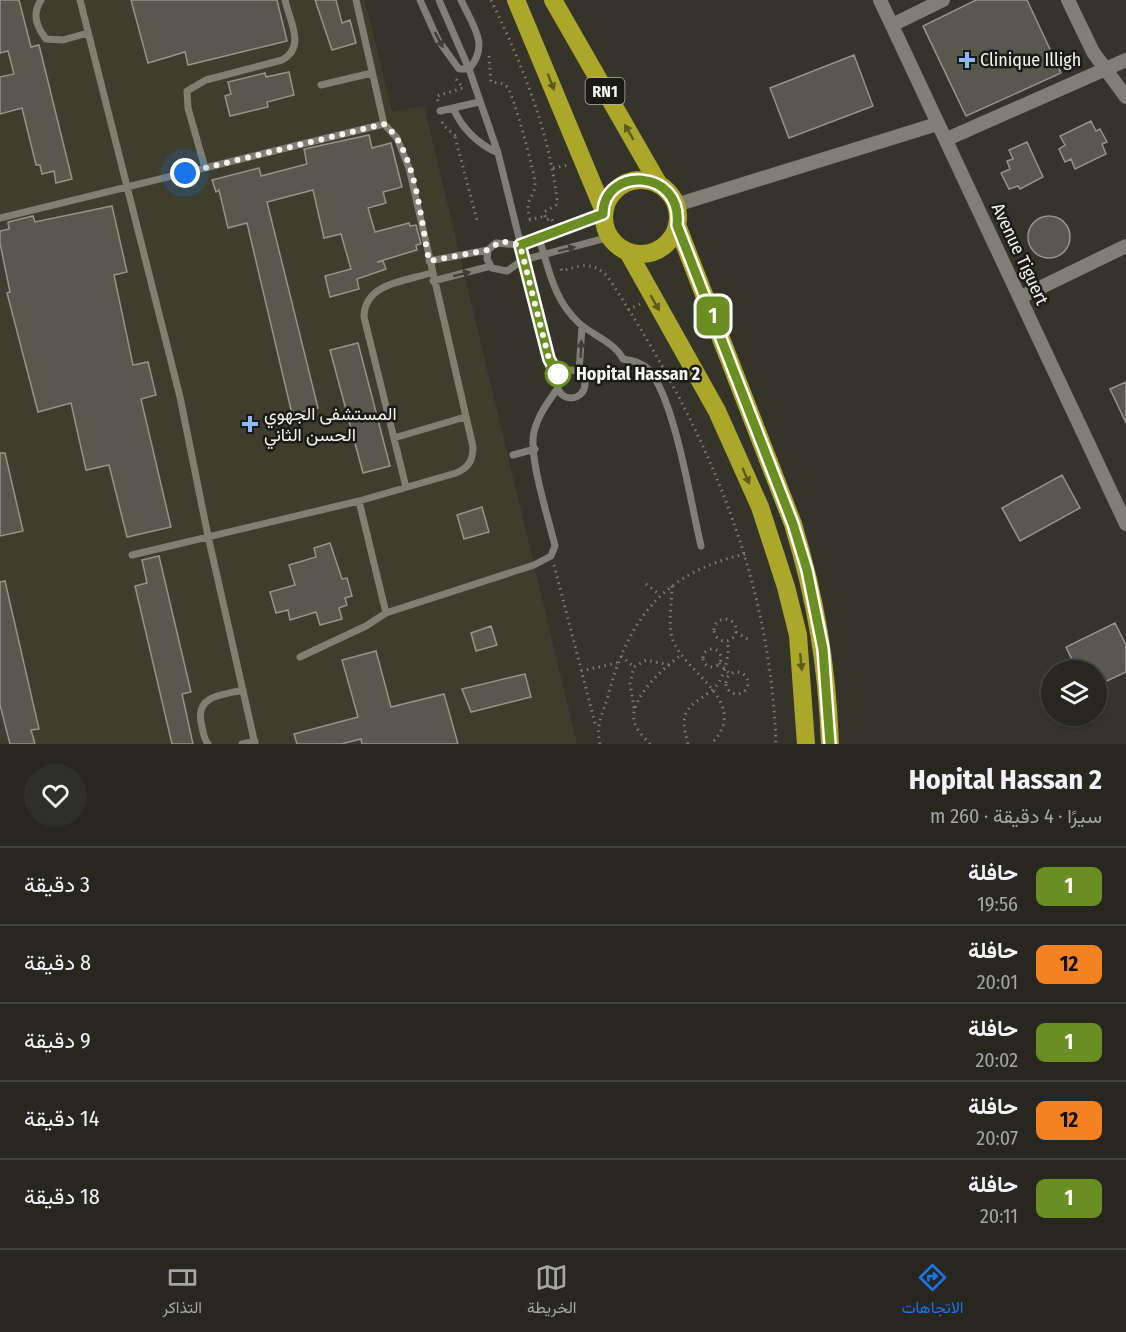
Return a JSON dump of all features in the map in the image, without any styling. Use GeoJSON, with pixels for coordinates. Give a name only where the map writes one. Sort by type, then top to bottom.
{"type":"FeatureCollection","features":[{"type":"Feature","properties":{"kind":"highway","name":"RN1"},"geometry":{"type":"LineString","coordinates":[[516,0],[603,212],[610,237]]}},
{"type":"Feature","properties":{"kind":"highway","name":"RN1"},"geometry":{"type":"LineString","coordinates":[[553,0],[658,183],[667,190],[676,205]]}},
{"type":"Feature","properties":{"kind":"highway"},"geometry":{"type":"LineString","coordinates":[[603,212],[617,188],[626,182],[637,179],[658,183]]}},
{"type":"Feature","properties":{"kind":"highway"},"geometry":{"type":"LineString","coordinates":[[676,205],[677,225],[793,524],[805,561],[823,649],[830,744]]}},
{"type":"Feature","properties":{"kind":"highway"},"geometry":{"type":"LineString","coordinates":[[628,252],[641,254],[653,252],[664,246],[677,225]]}},
{"type":"Feature","properties":{"kind":"highway"},"geometry":{"type":"LineString","coordinates":[[610,237],[628,252],[717,411],[760,507],[786,587],[798,635],[806,744]]}},
{"type":"Feature","properties":{"kind":"street","name":"Avenue Tiguert"},"geometry":{"type":"LineString","coordinates":[[880,0],[1126,524]]}},
{"type":"Feature","properties":{"kind":"street"},"geometry":{"type":"LineString","coordinates":[[892,25],[943,0]]}},
{"type":"Feature","properties":{"kind":"street"},"geometry":{"type":"LineString","coordinates":[[1068,0],[1105,69],[1126,97]]}},
{"type":"Feature","properties":{"kind":"street"},"geometry":{"type":"LineString","coordinates":[[946,139],[1126,60]]}},
{"type":"Feature","properties":{"kind":"street"},"geometry":{"type":"LineString","coordinates":[[676,205],[937,124]]}},
{"type":"Feature","properties":{"kind":"street"},"geometry":{"type":"LineString","coordinates":[[1021,297],[1126,246]]}},
{"type":"Feature","properties":{"kind":"lane"},"geometry":{"type":"LineString","coordinates":[[41,0],[35,16],[46,39],[63,40],[88,33]]}},
{"type":"Feature","properties":{"kind":"lane"},"geometry":{"type":"LineString","coordinates":[[80,0],[180,397],[208,536],[255,742],[242,744]]}},
{"type":"Feature","properties":{"kind":"lane"},"geometry":{"type":"LineString","coordinates":[[204,168],[188,108],[187,91],[206,80],[282,60],[293,54],[296,43],[285,0]]}},
{"type":"Feature","properties":{"kind":"lane"},"geometry":{"type":"LineString","coordinates":[[132,555],[359,501],[456,474],[468,465],[473,447],[406,159],[397,138],[384,124],[356,0]]}},
{"type":"Feature","properties":{"kind":"lane"},"geometry":{"type":"LineString","coordinates":[[420,0],[450,59],[459,69],[469,69]]}},
{"type":"Feature","properties":{"kind":"lane"},"geometry":{"type":"LineString","coordinates":[[300,657],[366,626],[386,613],[534,565],[551,556],[555,546],[533,434],[539,418],[558,388],[559,377],[549,359],[498,153],[469,69],[440,0]]}},
{"type":"Feature","properties":{"kind":"lane"},"geometry":{"type":"LineString","coordinates":[[461,0],[480,44],[479,57],[469,69]]}},
{"type":"Feature","properties":{"kind":"lane"},"geometry":{"type":"LineString","coordinates":[[321,85],[372,73]]}},
{"type":"Feature","properties":{"kind":"lane"},"geometry":{"type":"LineString","coordinates":[[440,111],[479,102]]}},
{"type":"Feature","properties":{"kind":"lane"},"geometry":{"type":"LineString","coordinates":[[453,108],[458,120],[471,135],[498,153]]}},
{"type":"Feature","properties":{"kind":"lane"},"geometry":{"type":"LineString","coordinates":[[0,218],[384,124]]}},
{"type":"Feature","properties":{"kind":"lane"},"geometry":{"type":"LineString","coordinates":[[429,261],[488,250],[501,241],[520,245],[603,212]]}},
{"type":"Feature","properties":{"kind":"lane"},"geometry":{"type":"LineString","coordinates":[[488,250],[487,259],[491,266],[497,271],[507,271],[524,260],[610,237]]}},
{"type":"Feature","properties":{"kind":"lane"},"geometry":{"type":"LineString","coordinates":[[539,238],[558,298],[582,326],[619,352],[623,359],[637,362],[648,369],[659,387],[669,410],[701,546]]}},
{"type":"Feature","properties":{"kind":"lane"},"geometry":{"type":"LineString","coordinates":[[406,488],[364,308],[368,298],[376,291],[491,266]]}},
{"type":"Feature","properties":{"kind":"lane"},"geometry":{"type":"LineString","coordinates":[[558,388],[565,397],[579,396],[585,382],[579,372],[582,326]]}},
{"type":"Feature","properties":{"kind":"lane"},"geometry":{"type":"LineString","coordinates":[[559,377],[568,370],[579,372]]}},
{"type":"Feature","properties":{"kind":"lane"},"geometry":{"type":"LineString","coordinates":[[393,438],[465,417]]}},
{"type":"Feature","properties":{"kind":"lane"},"geometry":{"type":"LineString","coordinates":[[513,455],[535,450]]}},
{"type":"Feature","properties":{"kind":"lane"},"geometry":{"type":"LineString","coordinates":[[359,501],[386,613]]}},
{"type":"Feature","properties":{"kind":"lane"},"geometry":{"type":"LineString","coordinates":[[208,744],[205,741],[199,713],[201,706],[208,699],[243,690]]}},
{"type":"Feature","properties":{"kind":"path"},"geometry":{"type":"LineString","coordinates":[[491,0],[521,65],[543,127],[557,199],[552,208],[544,212],[546,220],[551,218],[557,230]]}},
{"type":"Feature","properties":{"kind":"path"},"geometry":{"type":"LineString","coordinates":[[488,49],[491,82],[502,83],[508,88],[535,185],[526,204],[530,219]]}},
{"type":"Feature","properties":{"kind":"path"},"geometry":{"type":"LineString","coordinates":[[454,135],[477,220]]}},
{"type":"Feature","properties":{"kind":"path"},"geometry":{"type":"LineString","coordinates":[[596,729],[621,656],[640,619],[659,595],[712,562],[745,554]]}},
{"type":"Feature","properties":{"kind":"path"},"geometry":{"type":"LineString","coordinates":[[551,556],[600,744]]}},
{"type":"Feature","properties":{"kind":"path"},"geometry":{"type":"LineString","coordinates":[[646,584],[659,595]]}},
{"type":"Feature","properties":{"kind":"path"},"geometry":{"type":"LineString","coordinates":[[672,586],[672,636],[681,656],[714,690],[725,718],[722,731],[711,744]]}},
{"type":"Feature","properties":{"kind":"path"},"geometry":{"type":"LineString","coordinates":[[728,640],[716,636],[715,625],[719,620],[731,621],[735,632],[749,640]]}},
{"type":"Feature","properties":{"kind":"path"},"geometry":{"type":"LineString","coordinates":[[728,640],[735,632]]}},
{"type":"Feature","properties":{"kind":"path"},"geometry":{"type":"LineString","coordinates":[[688,744],[684,730],[689,707],[695,700],[714,690],[725,667],[730,649],[728,640]]}},
{"type":"Feature","properties":{"kind":"path"},"geometry":{"type":"LineString","coordinates":[[720,663],[708,666],[704,656],[710,650],[718,652],[720,663],[730,674]]}},
{"type":"Feature","properties":{"kind":"path"},"geometry":{"type":"LineString","coordinates":[[621,656],[634,666]]}},
{"type":"Feature","properties":{"kind":"path"},"geometry":{"type":"LineString","coordinates":[[634,710],[653,680],[681,656]]}},
{"type":"Feature","properties":{"kind":"path"},"geometry":{"type":"LineString","coordinates":[[634,666],[646,660],[669,664]]}},
{"type":"Feature","properties":{"kind":"path"},"geometry":{"type":"LineString","coordinates":[[581,670],[618,663]]}},
{"type":"Feature","properties":{"kind":"path"},"geometry":{"type":"LineString","coordinates":[[634,666],[630,683],[634,721],[650,744]]}},
{"type":"Feature","properties":{"kind":"path"},"geometry":{"type":"LineString","coordinates":[[739,672],[746,677],[746,690],[738,693],[729,690],[726,682],[730,674],[739,672]]}},
{"type":"Feature","properties":{"kind":"shaded area","name":"المستشفى الجهوي الحسن الثاني"},"geometry":{"type":"Polygon","coordinates":[[[0,0],[365,0],[392,112],[424,106],[577,744],[0,744],[0,0]]]}},
{"type":"Feature","properties":{"kind":"building"},"geometry":{"type":"Polygon","coordinates":[[[0,0],[19,0],[31,47],[39,45],[72,179],[56,183],[54,171],[42,174],[40,165],[36,165],[22,108],[0,114],[0,77],[14,74],[8,51],[0,53],[0,0]]]}},
{"type":"Feature","properties":{"kind":"building"},"geometry":{"type":"Polygon","coordinates":[[[131,0],[277,0],[287,41],[188,65],[185,52],[148,63],[131,0]]]}},
{"type":"Feature","properties":{"kind":"building"},"geometry":{"type":"Polygon","coordinates":[[[315,0],[336,0],[342,23],[350,20],[356,43],[332,50],[315,0]]]}},
{"type":"Feature","properties":{"kind":"building"},"geometry":{"type":"Polygon","coordinates":[[[976,0],[1027,0],[1061,73],[966,116],[923,26],[976,0]]]}},
{"type":"Feature","properties":{"kind":"building"},"geometry":{"type":"Polygon","coordinates":[[[854,55],[873,106],[789,138],[770,88],[854,55]]]}},
{"type":"Feature","properties":{"kind":"building"},"geometry":{"type":"Polygon","coordinates":[[[289,72],[294,95],[267,102],[268,107],[230,116],[225,96],[231,94],[228,82],[265,73],[266,77],[289,72]]]}},
{"type":"Feature","properties":{"kind":"building"},"geometry":{"type":"Polygon","coordinates":[[[1091,121],[1096,131],[1100,129],[1107,142],[1102,144],[1106,154],[1075,169],[1071,159],[1065,162],[1059,149],[1065,145],[1060,136],[1091,121]]]}},
{"type":"Feature","properties":{"kind":"building"},"geometry":{"type":"Polygon","coordinates":[[[369,135],[372,148],[391,143],[402,187],[383,192],[386,203],[368,208],[375,232],[409,223],[410,226],[416,225],[421,244],[416,245],[417,250],[377,262],[383,261],[386,269],[357,279],[359,289],[330,297],[325,276],[351,269],[341,234],[324,238],[313,190],[267,202],[318,408],[292,414],[247,223],[228,228],[219,190],[216,192],[212,180],[259,168],[261,176],[307,164],[304,149],[369,135]]]}},
{"type":"Feature","properties":{"kind":"building"},"geometry":{"type":"Polygon","coordinates":[[[1027,142],[1043,177],[1020,189],[1018,186],[1009,189],[1001,173],[1010,169],[1007,161],[1013,159],[1009,150],[1027,142]]]}},
{"type":"Feature","properties":{"kind":"building"},"geometry":{"type":"Polygon","coordinates":[[[112,206],[127,272],[114,275],[133,365],[148,362],[156,395],[141,399],[171,527],[127,537],[109,465],[86,470],[71,403],[38,412],[7,293],[10,292],[0,243],[0,231],[9,229],[8,222],[33,216],[35,222],[112,206]]]}},
{"type":"Feature","properties":{"kind":"building"},"geometry":{"type":"Polygon","coordinates":[[[1049,216],[1064,222],[1070,237],[1064,252],[1049,258],[1034,252],[1028,237],[1034,222],[1049,216]]]}},
{"type":"Feature","properties":{"kind":"building"},"geometry":{"type":"Polygon","coordinates":[[[358,343],[390,466],[363,473],[330,350],[358,343]]]}},
{"type":"Feature","properties":{"kind":"building"},"geometry":{"type":"Polygon","coordinates":[[[1126,382],[1126,423],[1110,389],[1126,382]]]}},
{"type":"Feature","properties":{"kind":"building"},"geometry":{"type":"Polygon","coordinates":[[[0,453],[5,453],[23,531],[0,536],[0,453]]]}},
{"type":"Feature","properties":{"kind":"building"},"geometry":{"type":"Polygon","coordinates":[[[1062,475],[1080,508],[1020,541],[1002,508],[1062,475]]]}},
{"type":"Feature","properties":{"kind":"building"},"geometry":{"type":"Polygon","coordinates":[[[482,507],[489,532],[464,539],[457,515],[482,507]]]}},
{"type":"Feature","properties":{"kind":"building"},"geometry":{"type":"Polygon","coordinates":[[[330,543],[342,579],[347,578],[352,596],[345,598],[347,605],[339,608],[342,619],[320,625],[316,612],[290,620],[288,610],[276,613],[270,592],[295,585],[289,565],[316,557],[314,548],[330,543]]]}},
{"type":"Feature","properties":{"kind":"building"},"geometry":{"type":"Polygon","coordinates":[[[159,556],[191,692],[182,694],[193,744],[172,744],[135,586],[147,583],[142,560],[159,556]]]}},
{"type":"Feature","properties":{"kind":"building"},"geometry":{"type":"Polygon","coordinates":[[[5,581],[39,729],[31,730],[35,744],[10,744],[0,705],[0,582],[5,581]]]}},
{"type":"Feature","properties":{"kind":"building"},"geometry":{"type":"Polygon","coordinates":[[[1115,623],[1126,645],[1126,672],[1107,681],[1107,660],[1072,660],[1066,647],[1115,623]]]}},
{"type":"Feature","properties":{"kind":"building"},"geometry":{"type":"Polygon","coordinates":[[[491,626],[497,645],[476,651],[471,633],[491,626]]]}},
{"type":"Feature","properties":{"kind":"building"},"geometry":{"type":"Polygon","coordinates":[[[376,651],[391,707],[444,694],[458,744],[362,744],[361,739],[341,744],[297,744],[294,734],[358,717],[342,660],[376,651]]]}},
{"type":"Feature","properties":{"kind":"building"},"geometry":{"type":"Polygon","coordinates":[[[525,674],[531,697],[471,712],[462,689],[525,674]]]}},
{"type":"Feature","properties":{"kind":"bus line","name":"1"},"geometry":{"type":"LineString","coordinates":[[559,377],[549,359],[520,245],[603,214],[603,209],[610,196],[626,182],[637,179],[658,183],[667,190],[676,205],[677,225],[798,540],[816,605],[823,649],[830,744]]}},
{"type":"Feature","properties":{"kind":"place","name":"Clinique Illigh"},"geometry":{"type":"Point","coordinates":[967,60]}},
{"type":"Feature","properties":{"kind":"place","name":"Hopital Hassan 2"},"geometry":{"type":"Point","coordinates":[558,374]}},
{"type":"Feature","properties":{"kind":"place","name":"المستشفى الجهوي الحسن الثاني"},"geometry":{"type":"Point","coordinates":[250,424]}},
{"type":"Feature","properties":{"kind":"route"},"geometry":{"type":"LineString","coordinates":[[185,173],[384,124],[392,130],[406,159],[414,186],[429,261],[488,250],[492,245],[501,241],[520,245],[549,359],[559,377],[558,374]]}}]}
